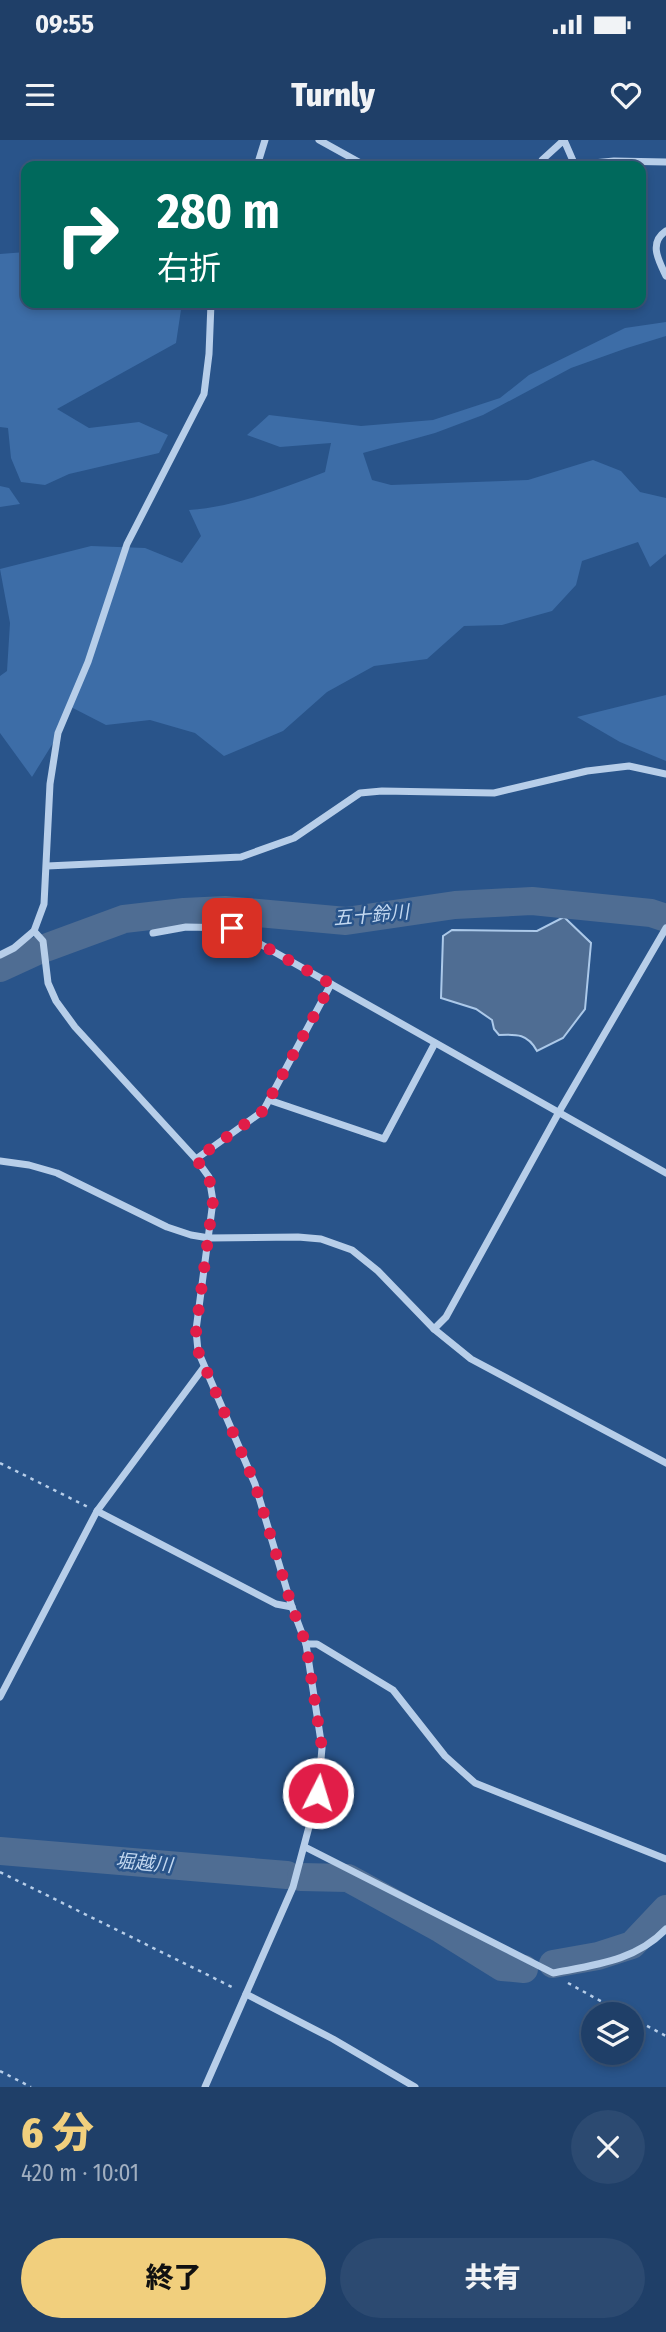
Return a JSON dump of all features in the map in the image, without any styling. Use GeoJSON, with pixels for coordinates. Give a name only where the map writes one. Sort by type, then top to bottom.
{"type":"FeatureCollection","features":[{"type":"Feature","properties":{"kind":"street"},"geometry":{"type":"LineString","coordinates":[[259,161],[265,140]]}},
{"type":"Feature","properties":{"kind":"street"},"geometry":{"type":"LineString","coordinates":[[319,140],[357,161]]}},
{"type":"Feature","properties":{"kind":"street"},"geometry":{"type":"LineString","coordinates":[[542,161],[564,140],[573,161]]}},
{"type":"Feature","properties":{"kind":"street"},"geometry":{"type":"LineString","coordinates":[[646,162],[666,162]]}},
{"type":"Feature","properties":{"kind":"street"},"geometry":{"type":"LineString","coordinates":[[666,231],[656,243],[656,251],[666,276]]}},
{"type":"Feature","properties":{"kind":"street"},"geometry":{"type":"LineString","coordinates":[[0,955],[14,948],[34,931],[44,904],[50,784],[58,733],[88,662],[127,544],[204,394],[211,308]]}},
{"type":"Feature","properties":{"kind":"street"},"geometry":{"type":"LineString","coordinates":[[47,866],[241,857],[294,838],[360,793],[494,793],[587,771],[629,766],[666,774]]}},
{"type":"Feature","properties":{"kind":"street"},"geometry":{"type":"LineString","coordinates":[[153,933],[186,928],[232,928],[666,1173]]}},
{"type":"Feature","properties":{"kind":"street"},"geometry":{"type":"LineString","coordinates":[[34,931],[43,941],[48,983],[56,1001],[75,1027],[196,1159],[209,1177],[213,1201],[196,1330],[198,1351],[255,1484],[292,1607],[306,1644],[322,1748],[318,1793],[293,1887],[205,2087]]}},
{"type":"Feature","properties":{"kind":"street"},"geometry":{"type":"LineString","coordinates":[[434,1329],[446,1317],[559,1112],[665,933]]}},
{"type":"Feature","properties":{"kind":"street"},"geometry":{"type":"LineString","coordinates":[[196,1159],[263,1111],[331,984]]}},
{"type":"Feature","properties":{"kind":"street"},"geometry":{"type":"LineString","coordinates":[[269,1100],[384,1139],[435,1044]]}},
{"type":"Feature","properties":{"kind":"street"},"geometry":{"type":"LineString","coordinates":[[0,1161],[58,1173],[167,1227],[209,1238],[298,1237],[321,1239],[352,1250],[378,1271],[434,1329],[471,1359],[666,1463]]}},
{"type":"Feature","properties":{"kind":"street"},"geometry":{"type":"LineString","coordinates":[[0,1697],[97,1511],[204,1367]]}},
{"type":"Feature","properties":{"kind":"street"},"geometry":{"type":"LineString","coordinates":[[97,1511],[276,1604],[292,1607]]}},
{"type":"Feature","properties":{"kind":"street"},"geometry":{"type":"LineString","coordinates":[[306,1644],[317,1644],[393,1690],[445,1756],[475,1783],[666,1859]]}},
{"type":"Feature","properties":{"kind":"street"},"geometry":{"type":"LineString","coordinates":[[304,1847],[553,1973],[632,1955],[648,1945],[666,1928]]}},
{"type":"Feature","properties":{"kind":"street"},"geometry":{"type":"LineString","coordinates":[[247,1994],[333,2039],[415,2087]]}},
{"type":"Feature","properties":{"kind":"path"},"geometry":{"type":"LineString","coordinates":[[0,1463],[97,1511]]}},
{"type":"Feature","properties":{"kind":"path"},"geometry":{"type":"LineString","coordinates":[[0,1872],[247,1994]]}},
{"type":"Feature","properties":{"kind":"path"},"geometry":{"type":"LineString","coordinates":[[553,1973],[601,2002]]}},
{"type":"Feature","properties":{"kind":"path"},"geometry":{"type":"LineString","coordinates":[[644,2024],[666,2036]]}},
{"type":"Feature","properties":{"kind":"path"},"geometry":{"type":"LineString","coordinates":[[0,2071],[31,2087]]}},
{"type":"Feature","properties":{"kind":"shaded area"},"geometry":{"type":"Polygon","coordinates":[[[21,252],[21,308],[181,308],[176,343],[57,409],[89,428],[139,422],[168,435],[159,453],[69,474],[45,485],[21,482],[11,458],[8,428],[0,427],[0,254],[21,252]]]}},
{"type":"Feature","properties":{"kind":"shaded area"},"geometry":{"type":"Polygon","coordinates":[[[666,322],[666,336],[571,368],[483,415],[435,433],[363,453],[372,480],[391,485],[528,480],[593,460],[621,471],[640,492],[666,498],[666,554],[650,567],[638,542],[582,561],[576,585],[552,611],[502,625],[464,626],[427,659],[374,666],[327,692],[283,731],[224,756],[195,733],[150,720],[106,725],[69,706],[53,743],[32,777],[0,733],[0,676],[7,671],[10,623],[0,569],[91,546],[145,548],[182,563],[201,536],[189,510],[242,501],[325,472],[331,443],[280,447],[247,435],[269,415],[361,426],[433,420],[500,398],[529,375],[625,328],[666,322]]]}},
{"type":"Feature","properties":{"kind":"shaded area"},"geometry":{"type":"Polygon","coordinates":[[[0,486],[9,488],[20,504],[0,507],[0,486]]]}},
{"type":"Feature","properties":{"kind":"shaded area"},"geometry":{"type":"Polygon","coordinates":[[[666,695],[666,761],[620,742],[577,717],[666,695]]]}},
{"type":"Feature","properties":{"kind":"shaded area"},"geometry":{"type":"Polygon","coordinates":[[[564,917],[591,943],[585,1009],[563,1038],[537,1051],[526,1038],[499,1035],[492,1020],[476,1009],[441,998],[443,936],[452,930],[537,931],[564,917]]]}},
{"type":"Feature","properties":{"kind":"waterway","name":"五十鈴川"},"geometry":{"type":"LineString","coordinates":[[0,968],[37,951],[124,919],[184,912],[225,910],[346,921],[455,905],[532,901],[651,913],[666,918]]}},
{"type":"Feature","properties":{"kind":"waterway","name":"堀越川"},"geometry":{"type":"LineString","coordinates":[[0,1851],[287,1875]]}},
{"type":"Feature","properties":{"kind":"waterway","name":"堀越川"},"geometry":{"type":"LineString","coordinates":[[301,1877],[348,1878],[441,1929],[502,1967],[524,1969]]}},
{"type":"Feature","properties":{"kind":"waterway","name":"堀越川"},"geometry":{"type":"LineString","coordinates":[[553,1964],[598,1956],[632,1945],[666,1909]]}},
{"type":"Feature","properties":{"kind":"route"},"geometry":{"type":"LineString","coordinates":[[232,928],[331,984],[263,1111],[196,1159],[209,1177],[213,1201],[196,1330],[198,1351],[255,1484],[292,1607],[306,1644],[322,1748],[318,1793]]}}]}
